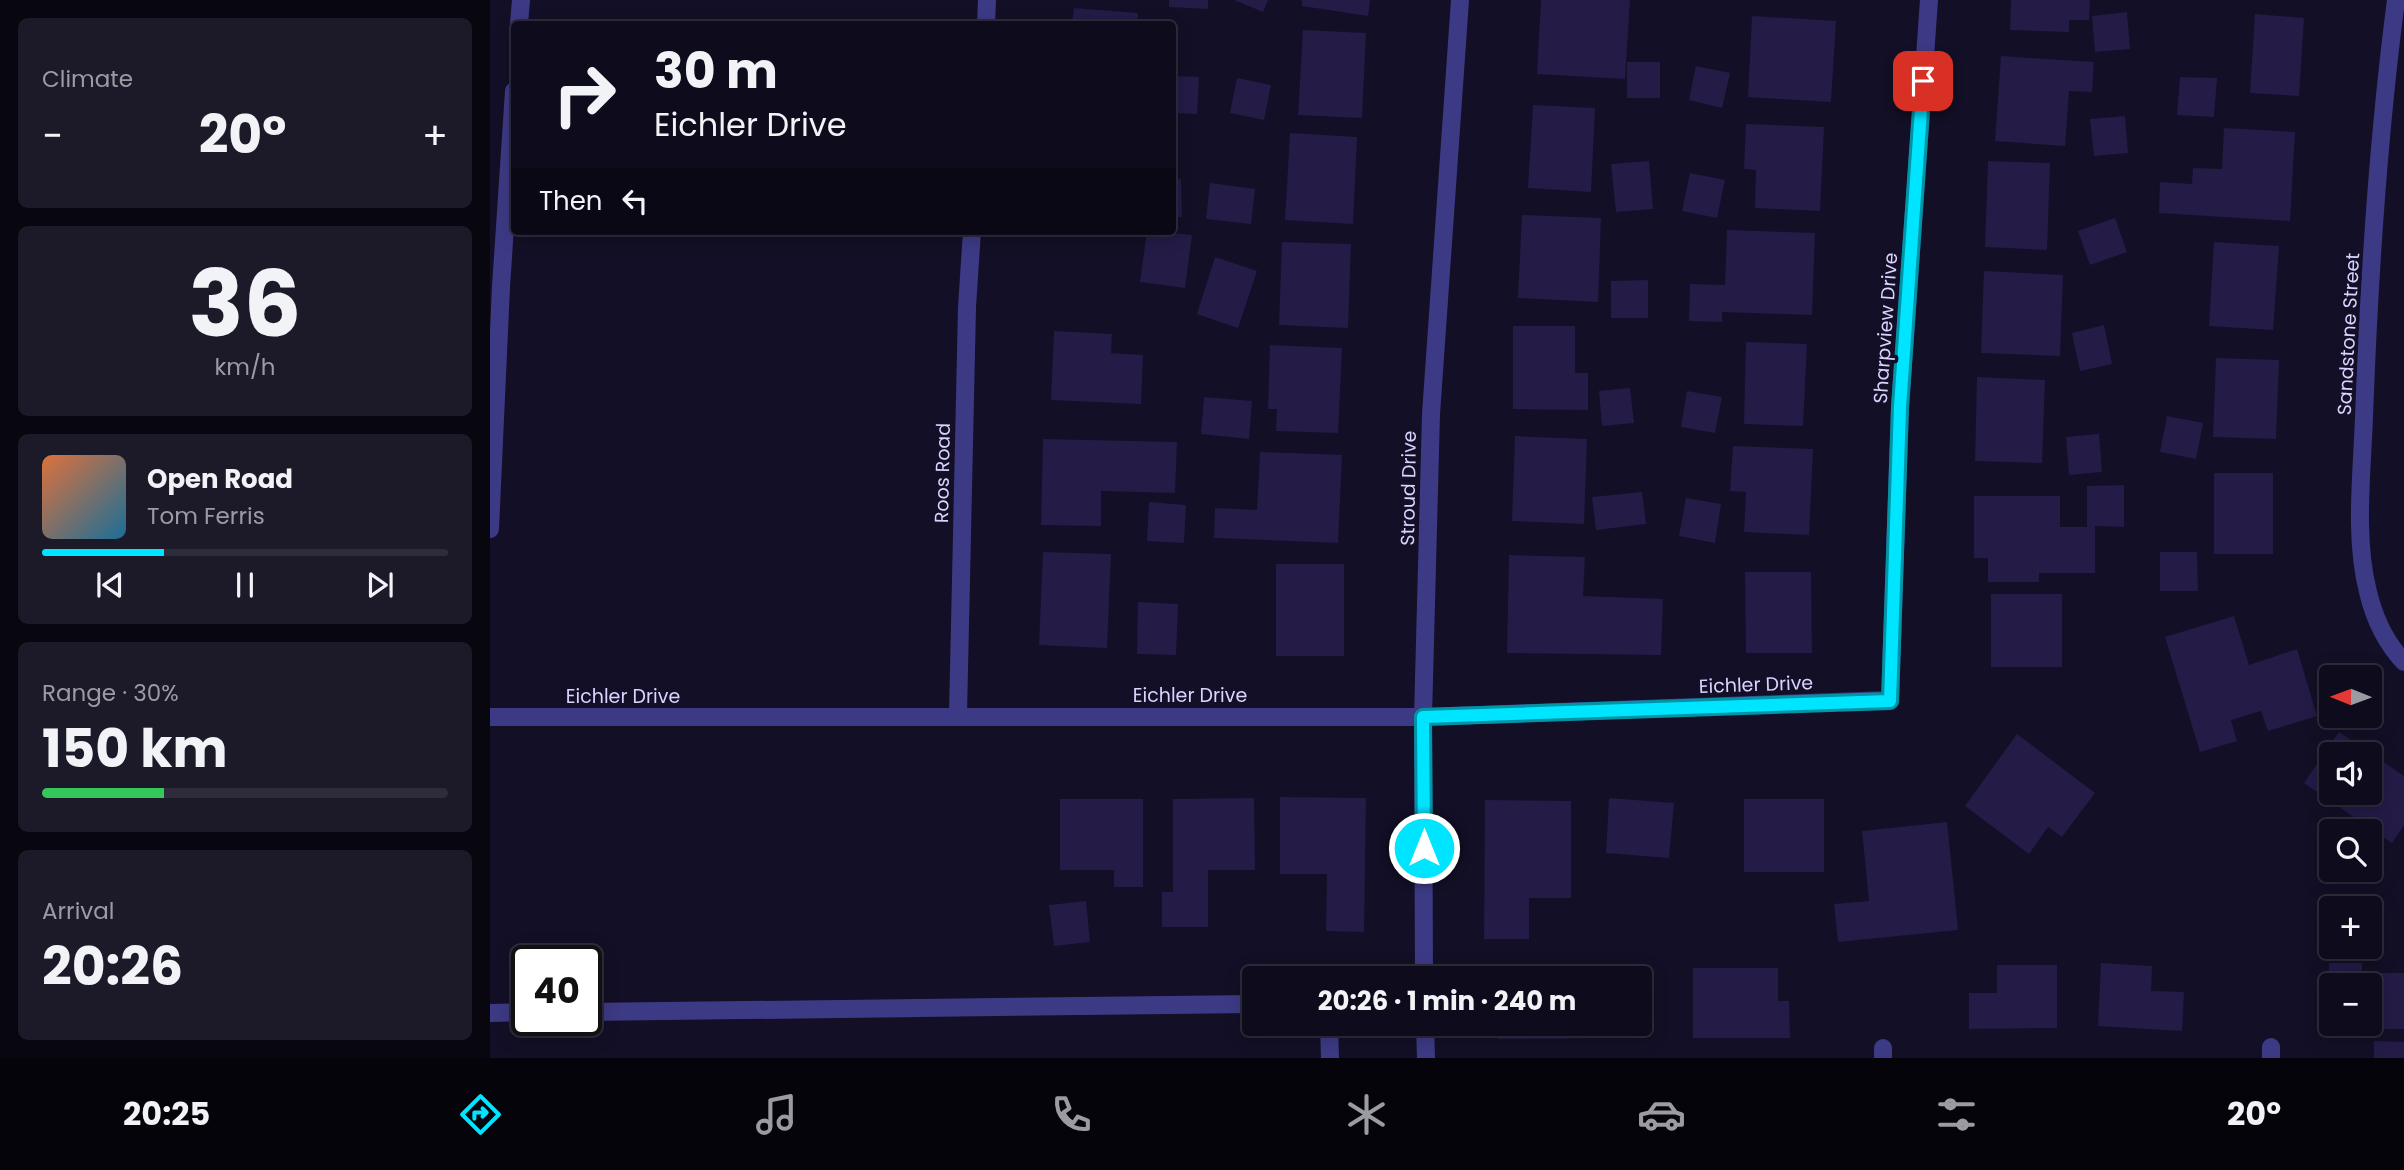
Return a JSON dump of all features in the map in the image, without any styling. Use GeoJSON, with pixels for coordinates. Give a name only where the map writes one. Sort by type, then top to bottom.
{"type":"FeatureCollection","features":[{"type":"Feature","properties":{"kind":"street"},"geometry":{"type":"LineString","coordinates":[[519,21],[521,0]]}},
{"type":"Feature","properties":{"kind":"street"},"geometry":{"type":"LineString","coordinates":[[986,21],[987,0]]}},
{"type":"Feature","properties":{"kind":"street","name":"Stroud Drive"},"geometry":{"type":"LineString","coordinates":[[1424,966],[1423,717],[1431,414],[1460,0]]}},
{"type":"Feature","properties":{"kind":"street","name":"Sharpview Drive"},"geometry":{"type":"LineString","coordinates":[[1890,701],[1900,407],[1929,0]]}},
{"type":"Feature","properties":{"kind":"street","name":"Sandstone Street"},"geometry":{"type":"LineString","coordinates":[[2396,0],[2379,163],[2366,362],[2361,515],[2368,591],[2381,628],[2404,662]]}},
{"type":"Feature","properties":{"kind":"street"},"geometry":{"type":"LineString","coordinates":[[490,529],[511,136]]}},
{"type":"Feature","properties":{"kind":"street","name":"Roos Road"},"geometry":{"type":"LineString","coordinates":[[958,715],[967,307],[972,235]]}},
{"type":"Feature","properties":{"kind":"street","name":"Eichler Drive"},"geometry":{"type":"LineString","coordinates":[[490,717],[1423,717],[1890,701]]}},
{"type":"Feature","properties":{"kind":"street"},"geometry":{"type":"LineString","coordinates":[[602,1012],[1242,1004]]}},
{"type":"Feature","properties":{"kind":"street"},"geometry":{"type":"LineString","coordinates":[[490,1013],[511,1012]]}},
{"type":"Feature","properties":{"kind":"street"},"geometry":{"type":"LineString","coordinates":[[1329,1036],[1330,1058]]}},
{"type":"Feature","properties":{"kind":"street"},"geometry":{"type":"LineString","coordinates":[[1425,1036],[1426,1058]]}},
{"type":"Feature","properties":{"kind":"building"},"geometry":{"type":"Polygon","coordinates":[[[1169,0],[1208,0],[1208,9],[1169,7],[1169,0]]]}},
{"type":"Feature","properties":{"kind":"building"},"geometry":{"type":"Polygon","coordinates":[[[1234,0],[1268,0],[1263,12],[1234,0]]]}},
{"type":"Feature","properties":{"kind":"building"},"geometry":{"type":"Polygon","coordinates":[[[1302,0],[1370,0],[1368,16],[1302,6],[1302,0]]]}},
{"type":"Feature","properties":{"kind":"building"},"geometry":{"type":"Polygon","coordinates":[[[1541,0],[1630,0],[1625,79],[1537,74],[1541,0]]]}},
{"type":"Feature","properties":{"kind":"building"},"geometry":{"type":"Polygon","coordinates":[[[2011,0],[2090,0],[2089,20],[2069,20],[2069,32],[2010,30],[2011,0]]]}},
{"type":"Feature","properties":{"kind":"building"},"geometry":{"type":"Polygon","coordinates":[[[1074,8],[1138,13],[1137,21],[1072,21],[1074,8]]]}},
{"type":"Feature","properties":{"kind":"building"},"geometry":{"type":"Polygon","coordinates":[[[2127,12],[2130,49],[2095,52],[2092,16],[2127,12]]]}},
{"type":"Feature","properties":{"kind":"building"},"geometry":{"type":"Polygon","coordinates":[[[2255,14],[2304,18],[2299,96],[2250,93],[2255,14]]]}},
{"type":"Feature","properties":{"kind":"building"},"geometry":{"type":"Polygon","coordinates":[[[1752,16],[1836,21],[1831,102],[1748,97],[1752,16]]]}},
{"type":"Feature","properties":{"kind":"building"},"geometry":{"type":"Polygon","coordinates":[[[1303,30],[1366,33],[1362,118],[1298,115],[1303,30]]]}},
{"type":"Feature","properties":{"kind":"building"},"geometry":{"type":"Polygon","coordinates":[[[2001,56],[2094,62],[2092,92],[2069,91],[2065,146],[1995,141],[2001,56]]]}},
{"type":"Feature","properties":{"kind":"building"},"geometry":{"type":"Polygon","coordinates":[[[1627,62],[1660,62],[1660,98],[1627,98],[1627,62]]]}},
{"type":"Feature","properties":{"kind":"building"},"geometry":{"type":"Polygon","coordinates":[[[1696,66],[1730,73],[1722,108],[1689,100],[1696,66]]]}},
{"type":"Feature","properties":{"kind":"building"},"geometry":{"type":"Polygon","coordinates":[[[1176,76],[1199,77],[1197,114],[1176,113],[1176,76]]]}},
{"type":"Feature","properties":{"kind":"building"},"geometry":{"type":"Polygon","coordinates":[[[2180,77],[2217,78],[2214,117],[2177,115],[2180,77]]]}},
{"type":"Feature","properties":{"kind":"building"},"geometry":{"type":"Polygon","coordinates":[[[1237,78],[1271,85],[1264,120],[1230,113],[1237,78]]]}},
{"type":"Feature","properties":{"kind":"building"},"geometry":{"type":"Polygon","coordinates":[[[1533,105],[1595,108],[1591,192],[1528,188],[1533,105]]]}},
{"type":"Feature","properties":{"kind":"building"},"geometry":{"type":"Polygon","coordinates":[[[2125,116],[2128,153],[2094,156],[2090,119],[2125,116]]]}},
{"type":"Feature","properties":{"kind":"building"},"geometry":{"type":"Polygon","coordinates":[[[1746,124],[1824,127],[1820,211],[1755,208],[1756,170],[1744,169],[1746,124]]]}},
{"type":"Feature","properties":{"kind":"building"},"geometry":{"type":"Polygon","coordinates":[[[2224,128],[2295,132],[2290,221],[2159,213],[2160,182],[2192,184],[2193,168],[2222,169],[2224,128]]]}},
{"type":"Feature","properties":{"kind":"building"},"geometry":{"type":"Polygon","coordinates":[[[1290,133],[1357,137],[1353,224],[1285,220],[1290,133]]]}},
{"type":"Feature","properties":{"kind":"building"},"geometry":{"type":"Polygon","coordinates":[[[1649,161],[1653,209],[1616,212],[1611,164],[1649,161]]]}},
{"type":"Feature","properties":{"kind":"building"},"geometry":{"type":"Polygon","coordinates":[[[1988,161],[2050,163],[2047,250],[1985,247],[1988,161]]]}},
{"type":"Feature","properties":{"kind":"building"},"geometry":{"type":"Polygon","coordinates":[[[1690,173],[1725,180],[1717,218],[1682,211],[1690,173]]]}},
{"type":"Feature","properties":{"kind":"building"},"geometry":{"type":"Polygon","coordinates":[[[1181,179],[1182,217],[1176,217],[1176,180],[1181,179]]]}},
{"type":"Feature","properties":{"kind":"building"},"geometry":{"type":"Polygon","coordinates":[[[1210,183],[1255,189],[1251,224],[1206,219],[1210,183]]]}},
{"type":"Feature","properties":{"kind":"building"},"geometry":{"type":"Polygon","coordinates":[[[1522,215],[1601,218],[1598,302],[1518,298],[1522,215]]]}},
{"type":"Feature","properties":{"kind":"building"},"geometry":{"type":"Polygon","coordinates":[[[2115,218],[2127,252],[2090,265],[2078,231],[2115,218]]]}},
{"type":"Feature","properties":{"kind":"building"},"geometry":{"type":"Polygon","coordinates":[[[1727,230],[1815,233],[1812,315],[1722,312],[1722,322],[1689,321],[1690,284],[1725,285],[1727,230]]]}},
{"type":"Feature","properties":{"kind":"building"},"geometry":{"type":"Polygon","coordinates":[[[1146,235],[1192,235],[1185,288],[1140,282],[1146,235]]]}},
{"type":"Feature","properties":{"kind":"building"},"geometry":{"type":"Polygon","coordinates":[[[1282,242],[1351,244],[1348,328],[1279,325],[1282,242]]]}},
{"type":"Feature","properties":{"kind":"building"},"geometry":{"type":"Polygon","coordinates":[[[2214,242],[2279,246],[2273,330],[2209,326],[2214,242]]]}},
{"type":"Feature","properties":{"kind":"building"},"geometry":{"type":"Polygon","coordinates":[[[1215,257],[1257,271],[1238,328],[1197,314],[1215,257]]]}},
{"type":"Feature","properties":{"kind":"building"},"geometry":{"type":"Polygon","coordinates":[[[1984,271],[2063,275],[2060,356],[1981,353],[1984,271]]]}},
{"type":"Feature","properties":{"kind":"building"},"geometry":{"type":"Polygon","coordinates":[[[1648,280],[1648,318],[1611,318],[1611,281],[1648,280]]]}},
{"type":"Feature","properties":{"kind":"building"},"geometry":{"type":"Polygon","coordinates":[[[2104,325],[2112,364],[2080,371],[2072,333],[2104,325]]]}},
{"type":"Feature","properties":{"kind":"building"},"geometry":{"type":"Polygon","coordinates":[[[1513,326],[1575,326],[1575,373],[1588,373],[1588,410],[1513,409],[1513,326]]]}},
{"type":"Feature","properties":{"kind":"building"},"geometry":{"type":"Polygon","coordinates":[[[1054,331],[1112,334],[1111,353],[1143,355],[1141,404],[1051,400],[1054,331]]]}},
{"type":"Feature","properties":{"kind":"building"},"geometry":{"type":"Polygon","coordinates":[[[1746,342],[1807,344],[1803,426],[1744,424],[1746,342]]]}},
{"type":"Feature","properties":{"kind":"building"},"geometry":{"type":"Polygon","coordinates":[[[1270,345],[1342,348],[1338,433],[1276,431],[1277,409],[1268,409],[1270,345]]]}},
{"type":"Feature","properties":{"kind":"building"},"geometry":{"type":"Polygon","coordinates":[[[2216,358],[2279,360],[2276,439],[2213,437],[2216,358]]]}},
{"type":"Feature","properties":{"kind":"building"},"geometry":{"type":"Polygon","coordinates":[[[1977,377],[2045,380],[2042,463],[1975,461],[1977,377]]]}},
{"type":"Feature","properties":{"kind":"building"},"geometry":{"type":"Polygon","coordinates":[[[1630,388],[1634,423],[1602,426],[1599,391],[1630,388]]]}},
{"type":"Feature","properties":{"kind":"building"},"geometry":{"type":"Polygon","coordinates":[[[1687,391],[1722,397],[1715,433],[1681,427],[1687,391]]]}},
{"type":"Feature","properties":{"kind":"building"},"geometry":{"type":"Polygon","coordinates":[[[1204,397],[1252,401],[1249,439],[1201,434],[1204,397]]]}},
{"type":"Feature","properties":{"kind":"building"},"geometry":{"type":"Polygon","coordinates":[[[2167,416],[2203,423],[2196,459],[2160,452],[2167,416]]]}},
{"type":"Feature","properties":{"kind":"building"},"geometry":{"type":"Polygon","coordinates":[[[2099,434],[2102,472],[2069,475],[2066,437],[2099,434]]]}},
{"type":"Feature","properties":{"kind":"building"},"geometry":{"type":"Polygon","coordinates":[[[1515,436],[1587,439],[1584,524],[1512,521],[1515,436]]]}},
{"type":"Feature","properties":{"kind":"building"},"geometry":{"type":"Polygon","coordinates":[[[1043,439],[1177,442],[1175,493],[1101,491],[1101,526],[1041,525],[1043,439]]]}},
{"type":"Feature","properties":{"kind":"building"},"geometry":{"type":"Polygon","coordinates":[[[1733,446],[1813,449],[1809,535],[1744,532],[1746,492],[1730,491],[1733,446]]]}},
{"type":"Feature","properties":{"kind":"building"},"geometry":{"type":"Polygon","coordinates":[[[1260,452],[1342,455],[1338,543],[1214,538],[1215,508],[1257,510],[1260,452]]]}},
{"type":"Feature","properties":{"kind":"building"},"geometry":{"type":"Polygon","coordinates":[[[2214,473],[2273,473],[2273,554],[2214,554],[2214,473]]]}},
{"type":"Feature","properties":{"kind":"building"},"geometry":{"type":"Polygon","coordinates":[[[2124,485],[2124,527],[2095,526],[2095,573],[2039,573],[2039,582],[1988,582],[1988,558],[1974,558],[1974,496],[2060,496],[2060,527],[2087,527],[2087,486],[2124,485]]]}},
{"type":"Feature","properties":{"kind":"building"},"geometry":{"type":"Polygon","coordinates":[[[1642,492],[1646,524],[1596,530],[1592,497],[1642,492]]]}},
{"type":"Feature","properties":{"kind":"building"},"geometry":{"type":"Polygon","coordinates":[[[1686,498],[1721,504],[1715,543],[1679,536],[1686,498]]]}},
{"type":"Feature","properties":{"kind":"building"},"geometry":{"type":"Polygon","coordinates":[[[1149,502],[1186,505],[1184,543],[1147,541],[1149,502]]]}},
{"type":"Feature","properties":{"kind":"building"},"geometry":{"type":"Polygon","coordinates":[[[1043,552],[1111,554],[1107,648],[1039,645],[1043,552]]]}},
{"type":"Feature","properties":{"kind":"building"},"geometry":{"type":"Polygon","coordinates":[[[2160,552],[2197,552],[2198,591],[2160,591],[2160,552]]]}},
{"type":"Feature","properties":{"kind":"building"},"geometry":{"type":"Polygon","coordinates":[[[1509,555],[1585,557],[1583,596],[1663,599],[1661,655],[1507,653],[1509,555]]]}},
{"type":"Feature","properties":{"kind":"building"},"geometry":{"type":"Polygon","coordinates":[[[1276,564],[1344,564],[1344,656],[1276,656],[1276,564]]]}},
{"type":"Feature","properties":{"kind":"building"},"geometry":{"type":"Polygon","coordinates":[[[1745,572],[1811,572],[1812,653],[1746,653],[1745,572]]]}},
{"type":"Feature","properties":{"kind":"building"},"geometry":{"type":"Polygon","coordinates":[[[1991,594],[2062,594],[2062,667],[1991,667],[1991,594]]]}},
{"type":"Feature","properties":{"kind":"building"},"geometry":{"type":"Polygon","coordinates":[[[1138,602],[1178,604],[1176,655],[1137,654],[1138,602]]]}},
{"type":"Feature","properties":{"kind":"building"},"geometry":{"type":"Polygon","coordinates":[[[2234,616],[2249,665],[2297,649],[2317,716],[2268,731],[2261,711],[2231,720],[2237,741],[2200,752],[2165,637],[2234,616]]]}},
{"type":"Feature","properties":{"kind":"building"},"geometry":{"type":"Polygon","coordinates":[[[2339,732],[2354,742],[2332,742],[2339,732]]]}},
{"type":"Feature","properties":{"kind":"building"},"geometry":{"type":"Polygon","coordinates":[[[2017,734],[2095,793],[2062,837],[2048,827],[2029,854],[1965,806],[2017,734]]]}},
{"type":"Feature","properties":{"kind":"building"},"geometry":{"type":"Polygon","coordinates":[[[2319,761],[2319,793],[2304,783],[2319,761]]]}},
{"type":"Feature","properties":{"kind":"building"},"geometry":{"type":"Polygon","coordinates":[[[2382,761],[2404,776],[2404,825],[2392,843],[2382,836],[2382,819],[2357,819],[2336,805],[2382,805],[2382,761]]]}},
{"type":"Feature","properties":{"kind":"building"},"geometry":{"type":"Polygon","coordinates":[[[1280,797],[1366,798],[1364,932],[1326,931],[1327,874],[1280,874],[1280,797]]]}},
{"type":"Feature","properties":{"kind":"building"},"geometry":{"type":"Polygon","coordinates":[[[1254,798],[1255,870],[1208,870],[1208,927],[1162,927],[1162,892],[1173,892],[1173,799],[1254,798]]]}},
{"type":"Feature","properties":{"kind":"building"},"geometry":{"type":"Polygon","coordinates":[[[1609,798],[1674,803],[1669,858],[1606,853],[1609,798]]]}},
{"type":"Feature","properties":{"kind":"building"},"geometry":{"type":"Polygon","coordinates":[[[1060,799],[1143,799],[1143,887],[1114,887],[1114,870],[1060,870],[1060,799]]]}},
{"type":"Feature","properties":{"kind":"building"},"geometry":{"type":"Polygon","coordinates":[[[1744,799],[1824,799],[1824,872],[1744,872],[1744,799]]]}},
{"type":"Feature","properties":{"kind":"building"},"geometry":{"type":"Polygon","coordinates":[[[1485,800],[1571,801],[1571,898],[1529,898],[1529,939],[1484,939],[1485,800]]]}},
{"type":"Feature","properties":{"kind":"building"},"geometry":{"type":"Polygon","coordinates":[[[1947,822],[1958,930],[1838,942],[1834,904],[1869,901],[1862,831],[1947,822]]]}},
{"type":"Feature","properties":{"kind":"building"},"geometry":{"type":"Polygon","coordinates":[[[1086,901],[1090,942],[1054,946],[1049,905],[1086,901]]]}},
{"type":"Feature","properties":{"kind":"building"},"geometry":{"type":"Polygon","coordinates":[[[2101,963],[2152,966],[2151,991],[2184,992],[2182,1031],[2098,1026],[2101,963]]]}},
{"type":"Feature","properties":{"kind":"building"},"geometry":{"type":"Polygon","coordinates":[[[2329,963],[2362,963],[2362,973],[2329,973],[2329,963]]]}},
{"type":"Feature","properties":{"kind":"building"},"geometry":{"type":"Polygon","coordinates":[[[1997,965],[2057,965],[2057,1028],[1969,1029],[1969,993],[1997,993],[1997,965]]]}},
{"type":"Feature","properties":{"kind":"building"},"geometry":{"type":"Polygon","coordinates":[[[1693,968],[1778,968],[1778,1001],[1789,1001],[1790,1038],[1693,1038],[1693,968]]]}},
{"type":"Feature","properties":{"kind":"building"},"geometry":{"type":"Polygon","coordinates":[[[2382,973],[2404,973],[2404,1029],[2382,1029],[2382,973]]]}},
{"type":"Feature","properties":{"kind":"building"},"geometry":{"type":"Polygon","coordinates":[[[1498,1036],[1628,1036],[1628,1038],[1498,1039],[1498,1036]]]}},
{"type":"Feature","properties":{"kind":"building"},"geometry":{"type":"Polygon","coordinates":[[[2374,1041],[2404,1042],[2404,1058],[2374,1058],[2374,1041]]]}},
{"type":"Feature","properties":{"kind":"route"},"geometry":{"type":"LineString","coordinates":[[1424,848],[1423,717],[1890,701],[1900,407],[1923,81]]}}]}
